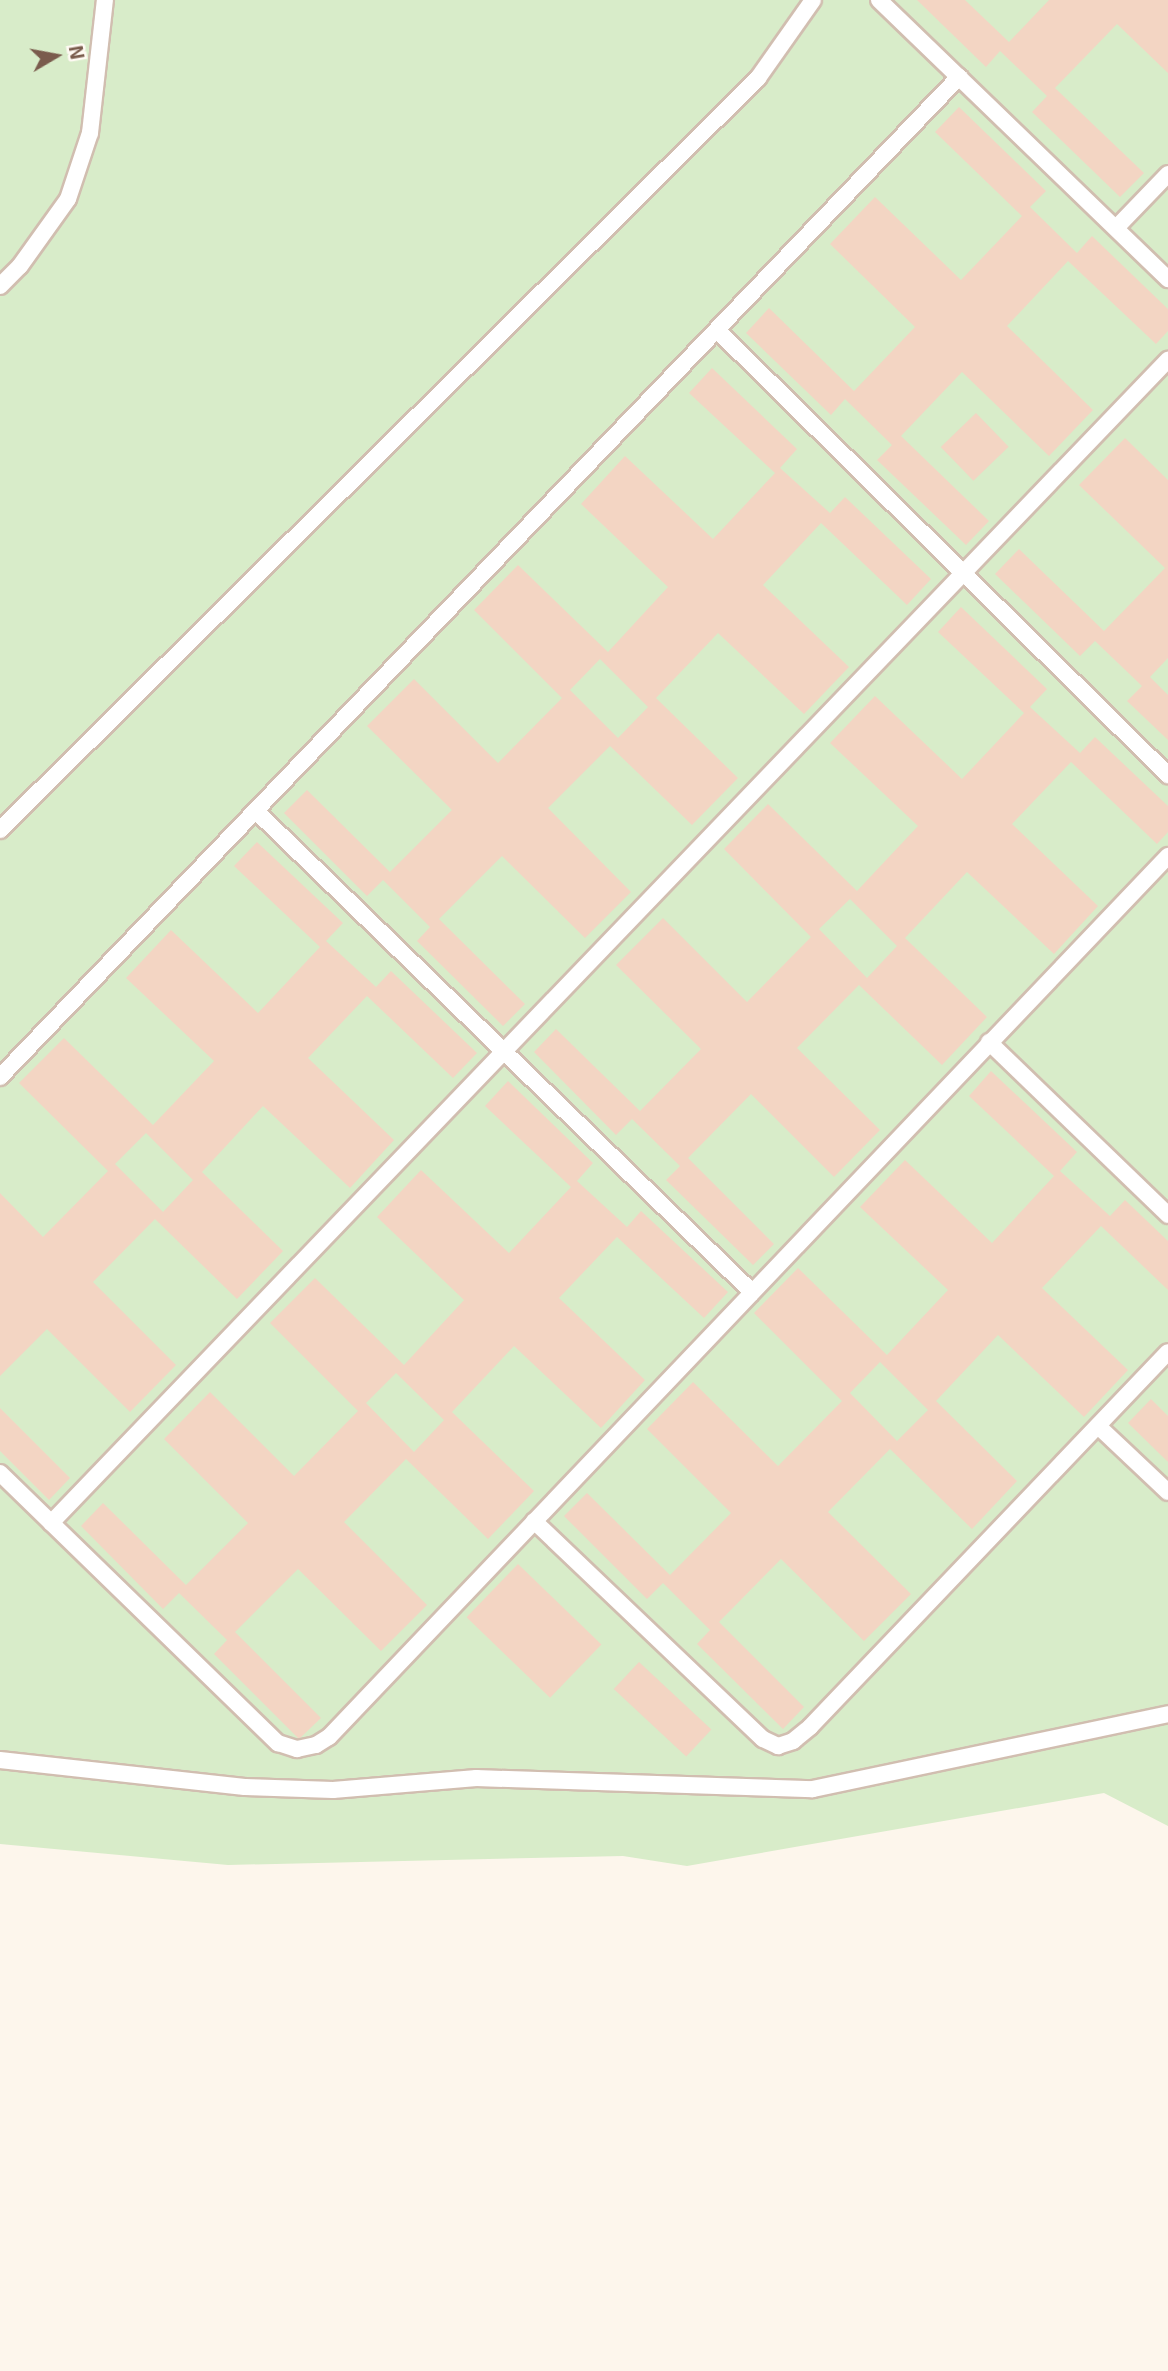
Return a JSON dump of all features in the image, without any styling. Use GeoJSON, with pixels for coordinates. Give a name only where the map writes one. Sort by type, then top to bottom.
{"type":"FeatureCollection","features":[{"type":"Feature","properties":{"kind":"lane"},"geometry":{"type":"LineString","coordinates":[[0,286],[20,266],[68,198],[90,132],[106,0]]}},
{"type":"Feature","properties":{"kind":"lane"},"geometry":{"type":"LineString","coordinates":[[0,830],[758,78],[813,0]]}},
{"type":"Feature","properties":{"kind":"lane"},"geometry":{"type":"LineString","coordinates":[[879,0],[1168,279]]}},
{"type":"Feature","properties":{"kind":"lane"},"geometry":{"type":"LineString","coordinates":[[0,1077],[959,77]]}},
{"type":"Feature","properties":{"kind":"lane"},"geometry":{"type":"LineString","coordinates":[[1116,228],[1168,174]]}},
{"type":"Feature","properties":{"kind":"lane"},"geometry":{"type":"LineString","coordinates":[[717,330],[1168,775]]}},
{"type":"Feature","properties":{"kind":"lane"},"geometry":{"type":"LineString","coordinates":[[51,1523],[1168,360]]}},
{"type":"Feature","properties":{"kind":"lane"},"geometry":{"type":"LineString","coordinates":[[257,811],[752,1292]]}},
{"type":"Feature","properties":{"kind":"lane"},"geometry":{"type":"LineString","coordinates":[[0,1473],[278,1743],[297,1749],[329,1737],[1168,856]]}},
{"type":"Feature","properties":{"kind":"lane"},"geometry":{"type":"LineString","coordinates":[[989,1042],[1168,1215]]}},
{"type":"Feature","properties":{"kind":"lane"},"geometry":{"type":"LineString","coordinates":[[534,1521],[763,1739],[778,1746],[793,1741],[810,1727],[1168,1352]]}},
{"type":"Feature","properties":{"kind":"lane"},"geometry":{"type":"LineString","coordinates":[[1098,1426],[1168,1492]]}},
{"type":"Feature","properties":{"kind":"lane"},"geometry":{"type":"LineString","coordinates":[[0,1759],[245,1787],[333,1790],[476,1777],[813,1789],[1168,1714]]}},
{"type":"Feature","properties":{"kind":"green space"},"geometry":{"type":"Polygon","coordinates":[[[0,0],[1168,0],[1168,1826],[1104,1793],[687,1866],[623,1856],[228,1865],[0,1844],[0,0]]]}},
{"type":"Feature","properties":{"kind":"building"},"geometry":{"type":"Polygon","coordinates":[[[917,0],[965,0],[1009,42],[1049,0],[1168,0],[1168,73],[1117,24],[1055,88],[1144,173],[1120,197],[1032,112],[1047,96],[1000,51],[986,67],[917,0]]]}},
{"type":"Feature","properties":{"kind":"building"},"geometry":{"type":"Polygon","coordinates":[[[959,107],[1046,191],[1030,207],[1077,253],[1092,236],[1168,309],[1168,331],[1156,344],[1068,261],[1007,326],[1093,410],[1049,456],[962,372],[901,436],[989,521],[966,545],[877,460],[892,445],[845,399],[831,415],[746,333],[769,308],[854,391],[915,327],[830,244],[875,197],[961,280],[1022,216],[935,132],[959,107]]]}},
{"type":"Feature","properties":{"kind":"building"},"geometry":{"type":"Polygon","coordinates":[[[712,368],[797,449],[780,468],[830,513],[845,497],[931,579],[907,605],[821,523],[763,585],[849,667],[804,714],[718,633],[656,698],[738,778],[692,825],[610,746],[548,808],[631,892],[585,938],[502,856],[439,919],[525,1004],[503,1026],[417,941],[430,927],[383,880],[367,896],[284,813],[307,790],[390,872],[452,810],[367,726],[414,679],[498,763],[562,698],[474,610],[518,565],[608,652],[668,587],[581,504],[625,456],[713,539],[775,473],[689,393],[712,368]],[[600,659],[570,690],[618,738],[648,707],[600,659]]]}},
{"type":"Feature","properties":{"kind":"building"},"geometry":{"type":"Polygon","coordinates":[[[976,413],[1009,447],[973,481],[941,447],[976,413]]]}},
{"type":"Feature","properties":{"kind":"building"},"geometry":{"type":"Polygon","coordinates":[[[1125,438],[1168,480],[1168,658],[1150,677],[1168,695],[1168,740],[1127,701],[1142,686],[1095,641],[1080,656],[995,574],[1019,549],[1104,631],[1165,568],[1079,485],[1125,438]]]}},
{"type":"Feature","properties":{"kind":"building"},"geometry":{"type":"Polygon","coordinates":[[[961,607],[1047,689],[1030,707],[1080,753],[1095,737],[1168,806],[1168,832],[1157,844],[1071,762],[1012,824],[1098,906],[1054,954],[967,872],[905,938],[987,1017],[942,1065],[859,985],[797,1048],[880,1130],[834,1177],[751,1094],[688,1158],[774,1244],[753,1265],[666,1180],[680,1166],[632,1119],[616,1135],[534,1052],[556,1029],[640,1111],[701,1049],[616,965],[663,918],[747,1002],[811,937],[724,849],[768,804],[857,891],[918,826],[830,743],[875,696],[962,779],[1024,713],[938,632],[961,607]],[[850,899],[819,929],[867,978],[897,946],[850,899]]]}},
{"type":"Feature","properties":{"kind":"building"},"geometry":{"type":"Polygon","coordinates":[[[257,842],[343,923],[326,941],[376,987],[391,971],[477,1053],[453,1078],[367,996],[308,1058],[394,1140],[350,1188],[263,1106],[202,1172],[283,1251],[237,1299],[155,1219],[93,1282],[176,1365],[130,1412],[47,1329],[0,1376],[0,1193],[43,1237],[108,1171],[19,1083],[64,1038],[153,1125],[214,1061],[126,978],[171,930],[258,1013],[320,947],[234,866],[257,842]],[[146,1133],[115,1164],[163,1212],[193,1180],[146,1133]]]}},
{"type":"Feature","properties":{"kind":"building"},"geometry":{"type":"Polygon","coordinates":[[[991,1071],[1077,1152],[1060,1171],[1110,1216],[1125,1200],[1168,1241],[1168,1290],[1101,1226],[1042,1288],[1128,1370],[1084,1417],[998,1335],[936,1401],[1017,1481],[972,1529],[890,1449],[828,1512],[911,1594],[864,1641],[781,1559],[719,1622],[804,1707],[783,1729],[697,1644],[710,1630],[663,1583],[647,1599],[564,1516],[587,1493],[670,1575],[731,1513],[647,1429],[693,1382],[778,1466],[842,1401],[754,1313],[798,1268],[887,1355],[948,1290],[860,1207],[905,1160],[992,1243],[1054,1176],[969,1096],[991,1071]],[[880,1362],[850,1393],[897,1441],[928,1410],[880,1362]]]}},
{"type":"Feature","properties":{"kind":"building"},"geometry":{"type":"Polygon","coordinates":[[[508,1081],[593,1163],[577,1181],[627,1227],[641,1211],[728,1292],[704,1318],[617,1237],[559,1298],[645,1380],[601,1428],[514,1346],[452,1412],[534,1491],[488,1539],[406,1459],[344,1522],[427,1605],[381,1651],[298,1569],[235,1632],[321,1718],[299,1739],[214,1654],[227,1640],[179,1593],[163,1609],[81,1526],[103,1503],[186,1585],[248,1523],[164,1439],[210,1392],[294,1476],[358,1411],[270,1323],[315,1278],[404,1365],[464,1300],[377,1217],[421,1170],[509,1253],[571,1187],[485,1106],[508,1081]],[[396,1373],[366,1403],[414,1452],[444,1420],[396,1373]]]}},
{"type":"Feature","properties":{"kind":"building"},"geometry":{"type":"Polygon","coordinates":[[[1151,1399],[1168,1416],[1168,1462],[1128,1423],[1151,1399]]]}},
{"type":"Feature","properties":{"kind":"building"},"geometry":{"type":"Polygon","coordinates":[[[0,1408],[70,1478],[49,1500],[0,1451],[0,1408]]]}},
{"type":"Feature","properties":{"kind":"building"},"geometry":{"type":"Polygon","coordinates":[[[518,1564],[601,1645],[550,1698],[467,1617],[518,1564]]]}},
{"type":"Feature","properties":{"kind":"building"},"geometry":{"type":"Polygon","coordinates":[[[639,1662],[711,1730],[686,1757],[614,1689],[639,1662]]]}}]}
